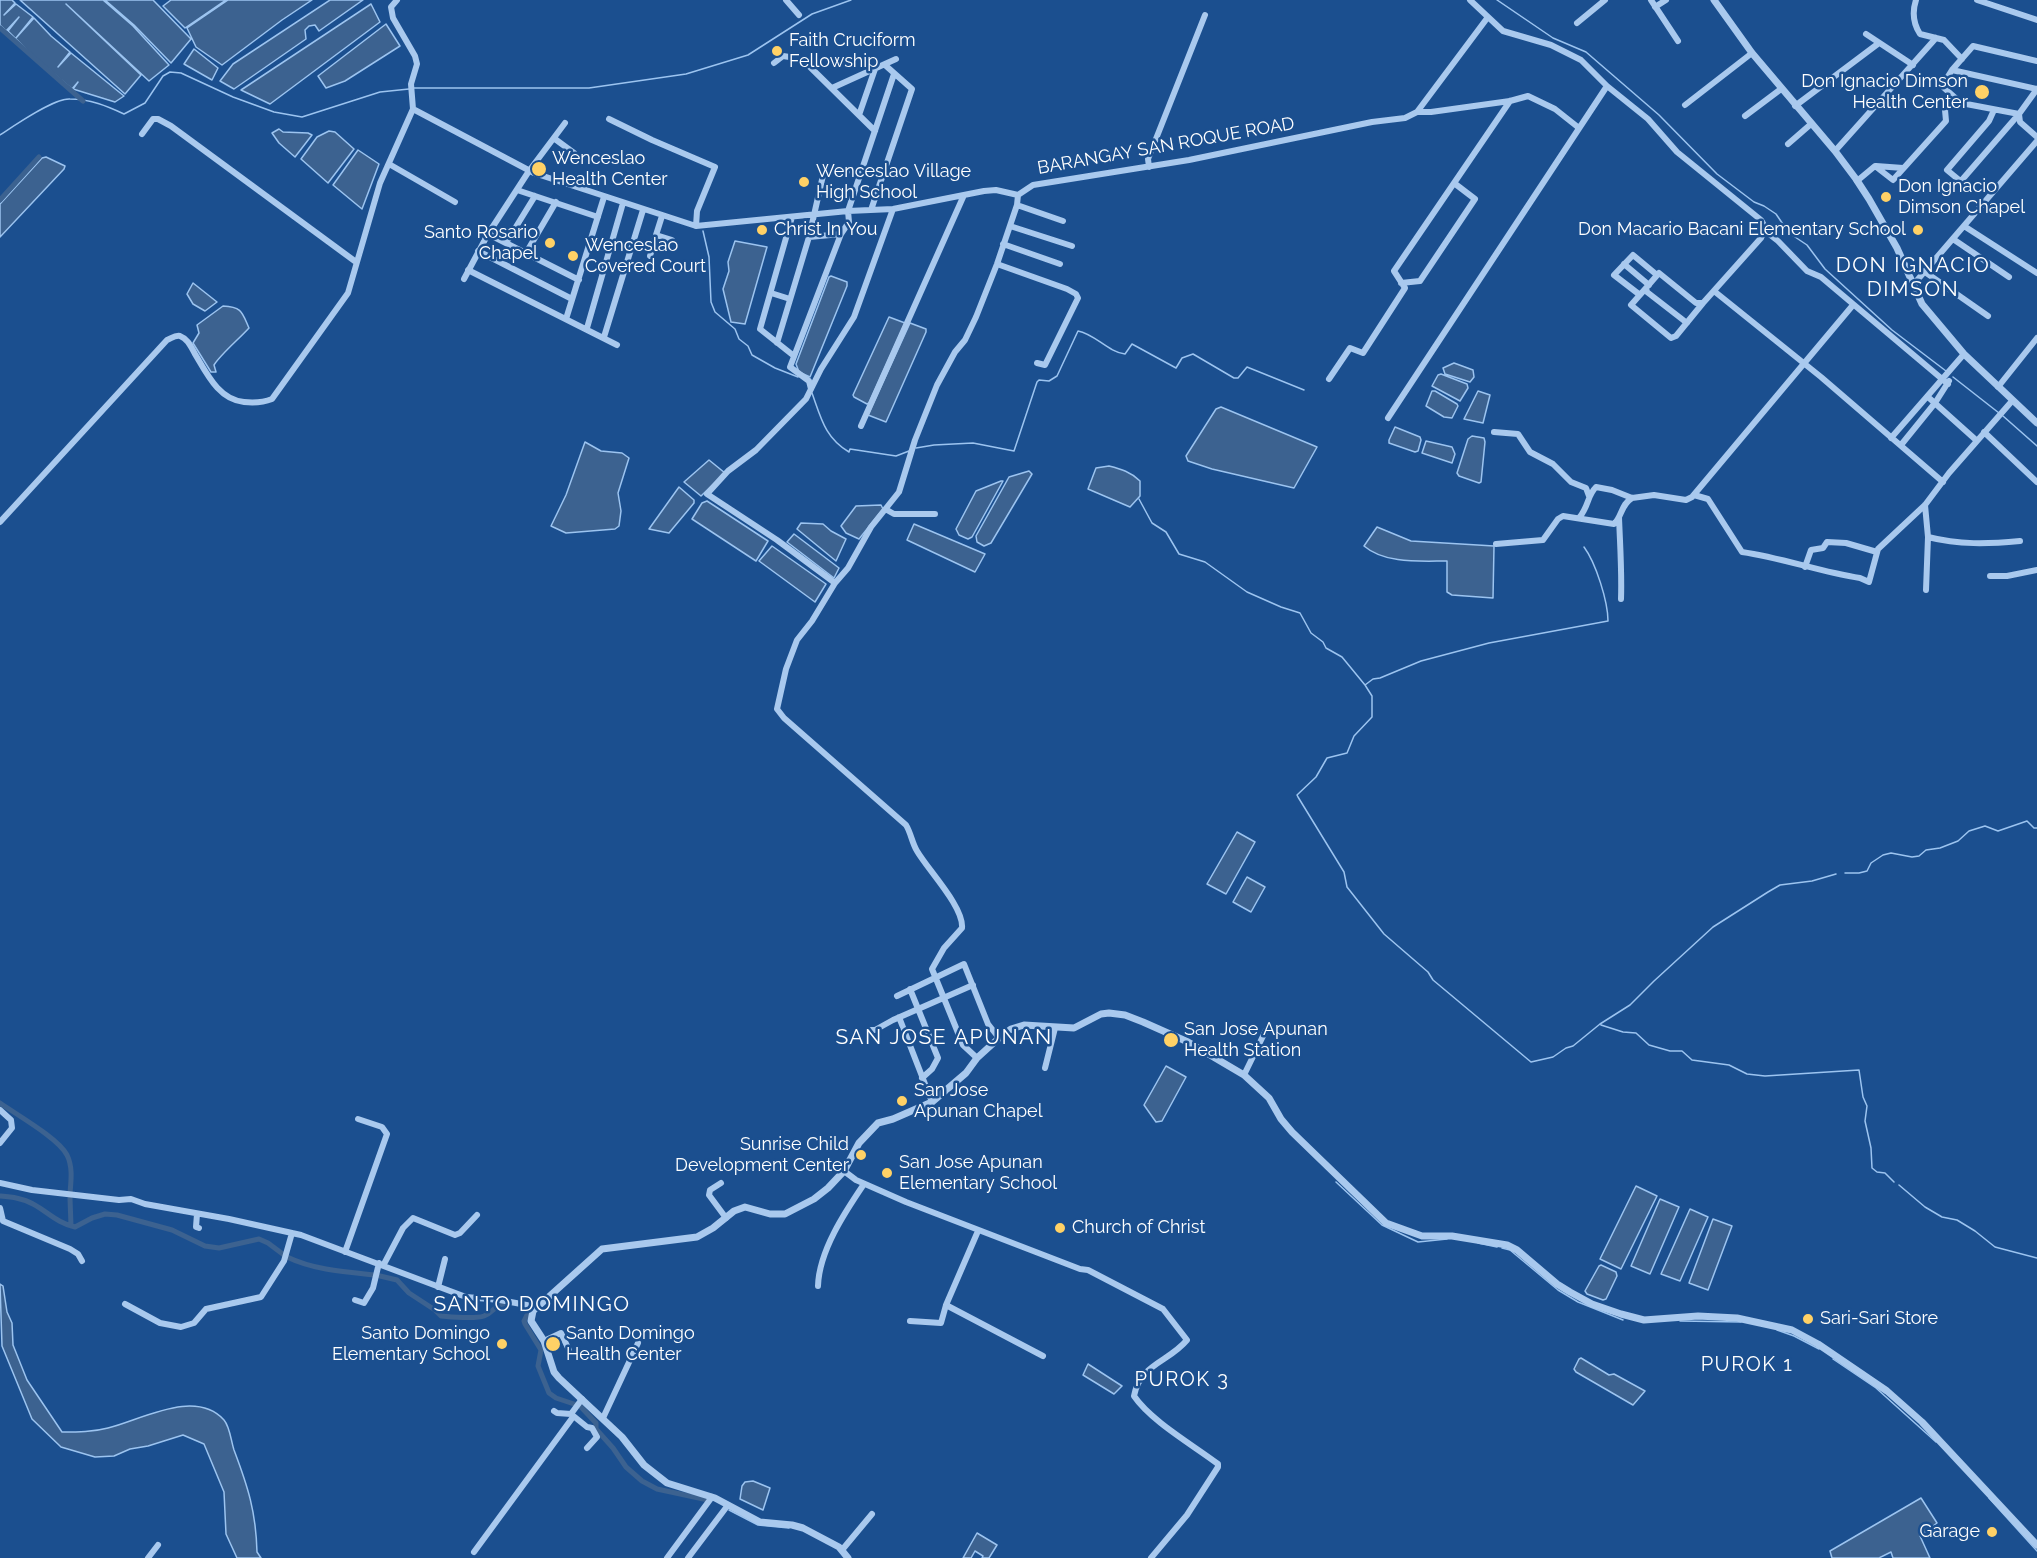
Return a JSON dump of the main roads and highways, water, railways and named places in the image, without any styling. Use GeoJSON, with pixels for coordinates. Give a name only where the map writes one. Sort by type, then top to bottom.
{"type":"FeatureCollection","features":[{"type":"Feature","properties":{"kind":"water"},"geometry":{"type":"Polygon","coordinates":[[[0,0],[12,0],[15,3],[4,15],[16,4],[33,17],[16,38],[34,18],[70,52],[58,67],[71,53],[124,96],[115,102],[73,89],[78,82],[72,89],[8,31],[19,17],[6,31],[0,25],[0,0]]]}},
{"type":"Feature","properties":{"kind":"water"},"geometry":{"type":"Polygon","coordinates":[[[20,0],[103,0],[133,26],[169,65],[149,81],[66,4],[141,75],[125,94],[20,0]]]}},
{"type":"Feature","properties":{"kind":"water"},"geometry":{"type":"Polygon","coordinates":[[[105,0],[153,0],[191,39],[171,63],[134,25],[105,0]]]}},
{"type":"Feature","properties":{"kind":"water"},"geometry":{"type":"Polygon","coordinates":[[[171,0],[226,0],[185,28],[163,6],[171,0]]]}},
{"type":"Feature","properties":{"kind":"water"},"geometry":{"type":"Polygon","coordinates":[[[228,0],[312,0],[222,65],[196,47],[187,28],[228,0]]]}},
{"type":"Feature","properties":{"kind":"water"},"geometry":{"type":"Polygon","coordinates":[[[330,0],[363,0],[319,31],[315,25],[309,26],[305,30],[306,39],[234,89],[220,81],[233,64],[330,0]]]}},
{"type":"Feature","properties":{"kind":"water"},"geometry":{"type":"Polygon","coordinates":[[[371,4],[380,22],[270,104],[241,90],[371,4]]]}},
{"type":"Feature","properties":{"kind":"water"},"geometry":{"type":"Polygon","coordinates":[[[386,24],[400,46],[345,81],[326,88],[318,76],[386,24]]]}},
{"type":"Feature","properties":{"kind":"water"},"geometry":{"type":"Polygon","coordinates":[[[194,49],[218,68],[212,80],[184,64],[194,49]]]}},
{"type":"Feature","properties":{"kind":"water"},"geometry":{"type":"Polygon","coordinates":[[[279,129],[283,132],[312,135],[295,157],[279,143],[272,133],[279,129]]]}},
{"type":"Feature","properties":{"kind":"water"},"geometry":{"type":"Polygon","coordinates":[[[329,131],[335,132],[354,149],[328,183],[301,159],[317,137],[329,131]]]}},
{"type":"Feature","properties":{"kind":"water"},"geometry":{"type":"Polygon","coordinates":[[[358,150],[379,164],[362,209],[333,185],[358,150]]]}},
{"type":"Feature","properties":{"kind":"water"},"geometry":{"type":"Polygon","coordinates":[[[46,157],[65,166],[64,169],[0,237],[0,204],[42,158],[46,157]]]}},
{"type":"Feature","properties":{"kind":"water"},"geometry":{"type":"Polygon","coordinates":[[[735,241],[767,247],[745,324],[731,322],[723,289],[735,241]]]}},
{"type":"Feature","properties":{"kind":"water"},"geometry":{"type":"Polygon","coordinates":[[[831,276],[847,282],[847,286],[810,377],[799,372],[796,364],[831,276]]]}},
{"type":"Feature","properties":{"kind":"water"},"geometry":{"type":"Polygon","coordinates":[[[193,283],[217,302],[205,311],[193,304],[187,294],[193,283]]]}},
{"type":"Feature","properties":{"kind":"water"},"geometry":{"type":"Polygon","coordinates":[[[223,306],[238,309],[249,328],[214,365],[216,372],[211,372],[193,343],[199,333],[197,325],[223,306]]]}},
{"type":"Feature","properties":{"kind":"water"},"geometry":{"type":"Polygon","coordinates":[[[889,317],[905,323],[867,404],[853,395],[889,317]]]}},
{"type":"Feature","properties":{"kind":"water"},"geometry":{"type":"Polygon","coordinates":[[[910,323],[926,329],[926,332],[886,422],[868,415],[910,323]]]}},
{"type":"Feature","properties":{"kind":"water"},"geometry":{"type":"Polygon","coordinates":[[[1454,363],[1473,370],[1474,377],[1470,382],[1445,374],[1443,368],[1454,363]]]}},
{"type":"Feature","properties":{"kind":"water"},"geometry":{"type":"Polygon","coordinates":[[[1441,374],[1467,384],[1468,388],[1460,401],[1432,386],[1441,374]]]}},
{"type":"Feature","properties":{"kind":"water"},"geometry":{"type":"Polygon","coordinates":[[[1432,391],[1457,404],[1452,418],[1444,417],[1426,406],[1432,391]]]}},
{"type":"Feature","properties":{"kind":"water"},"geometry":{"type":"Polygon","coordinates":[[[1478,391],[1490,395],[1483,423],[1464,419],[1478,391]]]}},
{"type":"Feature","properties":{"kind":"water"},"geometry":{"type":"Polygon","coordinates":[[[1221,407],[1317,447],[1294,488],[1212,469],[1188,461],[1186,456],[1216,409],[1221,407]]]}},
{"type":"Feature","properties":{"kind":"water"},"geometry":{"type":"Polygon","coordinates":[[[1395,427],[1420,437],[1418,451],[1389,443],[1395,427]]]}},
{"type":"Feature","properties":{"kind":"water"},"geometry":{"type":"Polygon","coordinates":[[[1472,436],[1484,438],[1485,442],[1481,482],[1479,483],[1459,476],[1457,473],[1468,439],[1472,436]]]}},
{"type":"Feature","properties":{"kind":"water"},"geometry":{"type":"Polygon","coordinates":[[[1426,441],[1452,447],[1455,454],[1452,463],[1422,453],[1426,441]]]}},
{"type":"Feature","properties":{"kind":"water"},"geometry":{"type":"Polygon","coordinates":[[[585,442],[601,451],[622,453],[629,458],[618,493],[621,511],[619,526],[615,529],[566,533],[551,526],[566,495],[585,442]]]}},
{"type":"Feature","properties":{"kind":"water"},"geometry":{"type":"Polygon","coordinates":[[[709,460],[725,473],[701,496],[684,482],[709,460]]]}},
{"type":"Feature","properties":{"kind":"water"},"geometry":{"type":"Polygon","coordinates":[[[1109,466],[1126,471],[1140,481],[1140,496],[1130,507],[1088,489],[1096,468],[1109,466]]]}},
{"type":"Feature","properties":{"kind":"water"},"geometry":{"type":"Polygon","coordinates":[[[1029,471],[1032,474],[991,543],[984,546],[977,542],[976,536],[1009,477],[1029,471]]]}},
{"type":"Feature","properties":{"kind":"water"},"geometry":{"type":"Polygon","coordinates":[[[1003,481],[972,537],[968,539],[959,535],[956,529],[976,491],[1003,481]]]}},
{"type":"Feature","properties":{"kind":"water"},"geometry":{"type":"Polygon","coordinates":[[[679,487],[694,500],[694,503],[669,533],[649,529],[679,487]]]}},
{"type":"Feature","properties":{"kind":"water"},"geometry":{"type":"Polygon","coordinates":[[[707,501],[768,541],[756,561],[692,519],[702,503],[707,501]]]}},
{"type":"Feature","properties":{"kind":"water"},"geometry":{"type":"Polygon","coordinates":[[[881,505],[883,509],[859,539],[846,533],[841,526],[856,506],[881,505]]]}},
{"type":"Feature","properties":{"kind":"water"},"geometry":{"type":"Polygon","coordinates":[[[801,523],[823,524],[846,539],[836,561],[797,529],[801,523]]]}},
{"type":"Feature","properties":{"kind":"water"},"geometry":{"type":"Polygon","coordinates":[[[914,524],[985,554],[975,572],[907,540],[914,524]]]}},
{"type":"Feature","properties":{"kind":"water"},"geometry":{"type":"Polygon","coordinates":[[[1377,527],[1411,541],[1494,546],[1493,598],[1452,595],[1447,592],[1447,561],[1392,559],[1372,552],[1364,546],[1377,527]]]}},
{"type":"Feature","properties":{"kind":"water"},"geometry":{"type":"Polygon","coordinates":[[[794,534],[839,568],[834,578],[787,542],[794,534]]]}},
{"type":"Feature","properties":{"kind":"water"},"geometry":{"type":"Polygon","coordinates":[[[772,546],[826,584],[815,602],[759,561],[772,546]]]}},
{"type":"Feature","properties":{"kind":"water"},"geometry":{"type":"Polygon","coordinates":[[[1237,832],[1255,842],[1226,894],[1207,884],[1237,832]]]}},
{"type":"Feature","properties":{"kind":"water"},"geometry":{"type":"Polygon","coordinates":[[[1247,877],[1265,887],[1251,912],[1233,902],[1247,877]]]}},
{"type":"Feature","properties":{"kind":"water"},"geometry":{"type":"Polygon","coordinates":[[[1166,1066],[1186,1077],[1162,1121],[1156,1122],[1144,1105],[1166,1066]]]}},
{"type":"Feature","properties":{"kind":"water"},"geometry":{"type":"Polygon","coordinates":[[[1636,1186],[1657,1196],[1621,1269],[1600,1259],[1636,1186]]]}},
{"type":"Feature","properties":{"kind":"water"},"geometry":{"type":"Polygon","coordinates":[[[1660,1199],[1679,1207],[1650,1274],[1631,1266],[1660,1199]]]}},
{"type":"Feature","properties":{"kind":"water"},"geometry":{"type":"Polygon","coordinates":[[[1690,1209],[1708,1217],[1680,1281],[1661,1274],[1690,1209]]]}},
{"type":"Feature","properties":{"kind":"water"},"geometry":{"type":"Polygon","coordinates":[[[1713,1219],[1732,1226],[1708,1290],[1689,1283],[1713,1219]]]}},
{"type":"Feature","properties":{"kind":"water"},"geometry":{"type":"Polygon","coordinates":[[[1601,1265],[1616,1272],[1617,1276],[1606,1299],[1603,1300],[1585,1291],[1601,1265]]]}},
{"type":"Feature","properties":{"kind":"water"},"geometry":{"type":"Polygon","coordinates":[[[0,1284],[3,1286],[7,1312],[12,1323],[13,1345],[27,1380],[62,1432],[102,1429],[183,1406],[212,1411],[224,1420],[250,1500],[257,1552],[261,1558],[237,1558],[226,1534],[224,1492],[204,1444],[183,1435],[130,1449],[114,1456],[95,1457],[61,1447],[32,1419],[2,1346],[0,1284]]]}},
{"type":"Feature","properties":{"kind":"water"},"geometry":{"type":"Polygon","coordinates":[[[1581,1358],[1609,1375],[1614,1374],[1645,1391],[1633,1405],[1576,1372],[1574,1369],[1581,1358]]]}},
{"type":"Feature","properties":{"kind":"water"},"geometry":{"type":"Polygon","coordinates":[[[1088,1364],[1122,1386],[1114,1394],[1083,1375],[1088,1364]]]}},
{"type":"Feature","properties":{"kind":"water"},"geometry":{"type":"Polygon","coordinates":[[[753,1481],[770,1488],[763,1510],[740,1499],[742,1486],[745,1482],[753,1481]]]}},
{"type":"Feature","properties":{"kind":"water"},"geometry":{"type":"Polygon","coordinates":[[[1921,1498],[1937,1523],[1920,1536],[1930,1558],[1893,1558],[1891,1552],[1879,1558],[1832,1558],[1830,1551],[1921,1498]]]}},
{"type":"Feature","properties":{"kind":"water"},"geometry":{"type":"Polygon","coordinates":[[[977,1533],[997,1545],[989,1558],[982,1558],[983,1556],[975,1551],[971,1558],[963,1558],[977,1533]]]}},
{"type":"Feature","properties":{"kind":"waterway"},"geometry":{"type":"LineString","coordinates":[[414,88],[589,88],[686,74],[748,55],[812,14],[851,0]]}},
{"type":"Feature","properties":{"kind":"waterway"},"geometry":{"type":"LineString","coordinates":[[1497,0],[1553,38],[1586,52],[1659,115],[1717,174],[1754,202],[1776,214],[1789,233],[1807,245],[1825,269],[1892,330],[1946,371]]}},
{"type":"Feature","properties":{"kind":"waterway"},"geometry":{"type":"LineString","coordinates":[[0,28],[83,101]]}},
{"type":"Feature","properties":{"kind":"waterway"},"geometry":{"type":"LineString","coordinates":[[0,135],[35,113],[63,100],[77,99],[91,102],[124,114],[145,103],[163,76],[170,72],[181,73],[233,97],[274,112],[302,117],[380,92],[409,89]]}},
{"type":"Feature","properties":{"kind":"waterway"},"geometry":{"type":"LineString","coordinates":[[0,200],[39,157]]}},
{"type":"Feature","properties":{"kind":"waterway"},"geometry":{"type":"LineString","coordinates":[[703,231],[709,257],[711,302],[715,312],[735,329],[739,339],[748,346],[752,355],[775,368],[798,377]]}},
{"type":"Feature","properties":{"kind":"waterway"},"geometry":{"type":"LineString","coordinates":[[916,448],[973,443],[1014,451],[1037,382],[1039,380],[1049,381],[1057,376],[1078,331],[1119,353],[1125,354],[1132,344],[1176,368],[1182,358],[1193,354],[1234,378],[1238,378],[1247,367],[1304,390]]}},
{"type":"Feature","properties":{"kind":"waterway"},"geometry":{"type":"LineString","coordinates":[[1953,377],[1999,413]]}},
{"type":"Feature","properties":{"kind":"waterway"},"geometry":{"type":"LineString","coordinates":[[812,393],[829,434],[849,452],[850,449],[896,456],[909,451]]}},
{"type":"Feature","properties":{"kind":"waterway"},"geometry":{"type":"LineString","coordinates":[[2003,416],[2037,446]]}},
{"type":"Feature","properties":{"kind":"waterway"},"geometry":{"type":"LineString","coordinates":[[1139,499],[1152,523],[1166,532],[1179,554],[1205,562],[1247,592],[1300,613],[1311,633],[1323,642],[1326,648],[1342,657],[1365,685],[1373,679],[1421,661],[1489,643],[1608,621],[1600,583],[1584,547]]}},
{"type":"Feature","properties":{"kind":"waterway"},"geometry":{"type":"LineString","coordinates":[[1365,685],[1372,696],[1372,717],[1354,736],[1347,753],[1327,758],[1316,777],[1297,795],[1344,872],[1347,887],[1384,934],[1428,972],[1433,980],[1531,1062],[1553,1057],[1573,1046],[1600,1024],[1630,1005],[1713,927],[1768,892],[1780,885],[1812,881],[1836,874]]}},
{"type":"Feature","properties":{"kind":"waterway"},"geometry":{"type":"LineString","coordinates":[[1845,873],[1867,871],[1871,863],[1891,853],[1919,856],[1926,850],[1940,848],[1958,841],[1969,831],[1985,826],[1998,831],[2027,821],[2037,828]]}},
{"type":"Feature","properties":{"kind":"waterway"},"geometry":{"type":"LineString","coordinates":[[1601,1025],[1623,1032],[1636,1033],[1649,1045],[1670,1051],[1682,1051],[1692,1060],[1729,1065],[1747,1074],[1765,1076],[1859,1070],[1863,1097],[1867,1106],[1865,1121],[1871,1148],[1872,1168],[1877,1172],[1885,1173],[1894,1182]]}},
{"type":"Feature","properties":{"kind":"waterway"},"geometry":{"type":"LineString","coordinates":[[0,1103],[46,1134],[62,1148],[70,1164],[70,1193]]}},
{"type":"Feature","properties":{"kind":"waterway"},"geometry":{"type":"LineString","coordinates":[[1336,1182],[1382,1225],[1418,1242],[1447,1239]]}},
{"type":"Feature","properties":{"kind":"waterway"},"geometry":{"type":"LineString","coordinates":[[1899,1185],[1925,1207],[1942,1217],[1957,1220],[1995,1247],[2037,1258]]}},
{"type":"Feature","properties":{"kind":"waterway"},"geometry":{"type":"LineString","coordinates":[[0,1196],[29,1202],[58,1220],[75,1227],[105,1214],[117,1215],[172,1230],[205,1246],[219,1248],[259,1239],[284,1255]]}},
{"type":"Feature","properties":{"kind":"waterway"},"geometry":{"type":"LineString","coordinates":[[70,1198],[71,1226]]}},
{"type":"Feature","properties":{"kind":"waterway"},"geometry":{"type":"LineString","coordinates":[[1478,1243],[1497,1247]]}},
{"type":"Feature","properties":{"kind":"waterway"},"geometry":{"type":"LineString","coordinates":[[1502,1248],[1510,1250],[1558,1290],[1578,1302],[1623,1320]]}},
{"type":"Feature","properties":{"kind":"waterway"},"geometry":{"type":"LineString","coordinates":[[287,1257],[319,1268],[375,1275]]}},
{"type":"Feature","properties":{"kind":"waterway"},"geometry":{"type":"LineString","coordinates":[[380,1276],[397,1280],[409,1293],[441,1316],[480,1317],[498,1306],[510,1304]]}},
{"type":"Feature","properties":{"kind":"waterway"},"geometry":{"type":"LineString","coordinates":[[530,1309],[524,1321],[541,1350],[538,1366],[549,1393],[556,1398],[580,1406],[596,1423],[596,1429],[626,1467],[642,1481],[657,1489],[708,1500]]}},
{"type":"Feature","properties":{"kind":"waterway"},"geometry":{"type":"LineString","coordinates":[[1680,1321],[1741,1322]]}},
{"type":"Feature","properties":{"kind":"waterway"},"geometry":{"type":"LineString","coordinates":[[1777,1330],[1819,1349]]}},
{"type":"Feature","properties":{"kind":"waterway"},"geometry":{"type":"LineString","coordinates":[[1833,1359],[1876,1388],[1936,1442]]}},
{"type":"Feature","properties":{"kind":"waterway"},"geometry":{"type":"LineString","coordinates":[[1989,1498],[2037,1551]]}},
{"type":"Feature","properties":{"kind":"waterway"},"geometry":{"type":"LineString","coordinates":[[729,1510],[758,1525],[789,1528]]}},
{"type":"Feature","properties":{"kind":"place","name":"Faith Cruciform Fellowship"},"geometry":{"type":"Point","coordinates":[777,51]}},
{"type":"Feature","properties":{"kind":"place","name":"Don Ignacio Dimson Health Center"},"geometry":{"type":"Point","coordinates":[1982,92]}},
{"type":"Feature","properties":{"kind":"place","name":"Wenceslao Health Center"},"geometry":{"type":"Point","coordinates":[539,169]}},
{"type":"Feature","properties":{"kind":"place","name":"Wenceslao Village High School"},"geometry":{"type":"Point","coordinates":[804,182]}},
{"type":"Feature","properties":{"kind":"place","name":"Don Ignacio Dimson Chapel"},"geometry":{"type":"Point","coordinates":[1886,197]}},
{"type":"Feature","properties":{"kind":"place","name":"Christ In You"},"geometry":{"type":"Point","coordinates":[762,230]}},
{"type":"Feature","properties":{"kind":"place","name":"Don Macario Bacani Elementary School"},"geometry":{"type":"Point","coordinates":[1918,230]}},
{"type":"Feature","properties":{"kind":"place","name":"Santo Rosario Chapel"},"geometry":{"type":"Point","coordinates":[550,243]}},
{"type":"Feature","properties":{"kind":"place","name":"Wenceslao Covered Court"},"geometry":{"type":"Point","coordinates":[573,256]}},
{"type":"Feature","properties":{"kind":"place","name":"San Jose Apunan Health Station"},"geometry":{"type":"Point","coordinates":[1171,1040]}},
{"type":"Feature","properties":{"kind":"place","name":"San Jose Apunan Chapel"},"geometry":{"type":"Point","coordinates":[902,1101]}},
{"type":"Feature","properties":{"kind":"place","name":"Sunrise Child Development Center"},"geometry":{"type":"Point","coordinates":[861,1155]}},
{"type":"Feature","properties":{"kind":"place","name":"San Jose Apunan Elementary School"},"geometry":{"type":"Point","coordinates":[887,1173]}},
{"type":"Feature","properties":{"kind":"place","name":"Church of Christ"},"geometry":{"type":"Point","coordinates":[1060,1228]}},
{"type":"Feature","properties":{"kind":"place","name":"Sari-Sari Store"},"geometry":{"type":"Point","coordinates":[1808,1319]}},
{"type":"Feature","properties":{"kind":"place","name":"Santo Domingo Elementary School"},"geometry":{"type":"Point","coordinates":[502,1344]}},
{"type":"Feature","properties":{"kind":"place","name":"Santo Domingo Health Center"},"geometry":{"type":"Point","coordinates":[553,1344]}},
{"type":"Feature","properties":{"kind":"place","name":"Garage"},"geometry":{"type":"Point","coordinates":[1992,1532]}},
{"type":"Feature","properties":{"kind":"district","name":"DON IGNACIO DIMSON"},"geometry":{"type":"Point","coordinates":[1913,278]}},
{"type":"Feature","properties":{"kind":"district","name":"SAN JOSE APUNAN"},"geometry":{"type":"Point","coordinates":[944,1038]}},
{"type":"Feature","properties":{"kind":"district","name":"SANTO DOMINGO"},"geometry":{"type":"Point","coordinates":[532,1305]}},
{"type":"Feature","properties":{"kind":"district","name":"PUROK 1"},"geometry":{"type":"Point","coordinates":[1747,1365]}},
{"type":"Feature","properties":{"kind":"district","name":"PUROK 3"},"geometry":{"type":"Point","coordinates":[1182,1380]}}]}
